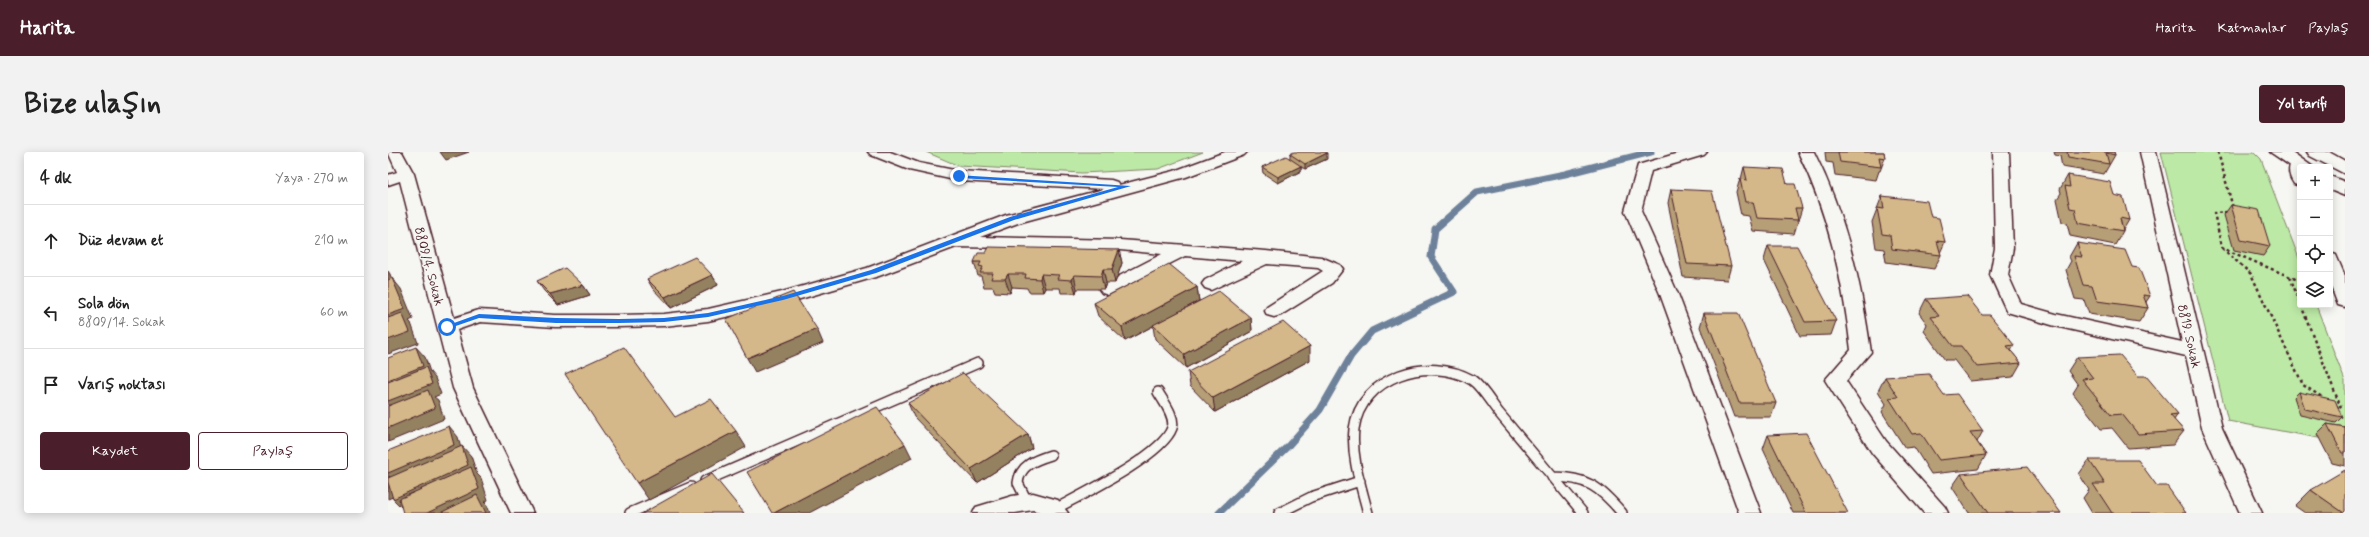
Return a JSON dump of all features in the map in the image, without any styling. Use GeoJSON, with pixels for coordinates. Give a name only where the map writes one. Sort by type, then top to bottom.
{"type":"FeatureCollection","features":[{"type":"Feature","properties":{"kind":"street","name":"8809/4. Sokak"},"geometry":{"type":"LineString","coordinates":[[394,152],[397,177],[447,327],[463,388],[522,513]]}},
{"type":"Feature","properties":{"kind":"street"},"geometry":{"type":"LineString","coordinates":[[876,152],[915,167],[959,176],[1128,186]]}},
{"type":"Feature","properties":{"kind":"street"},"geometry":{"type":"LineString","coordinates":[[447,327],[479,316],[556,321],[619,321],[664,320],[708,315],[783,298],[873,272],[948,242],[1012,219],[1128,186],[1180,174],[1239,152]]}},
{"type":"Feature","properties":{"kind":"street"},"geometry":{"type":"LineString","coordinates":[[1699,152],[1644,168],[1633,212],[1669,294],[1750,513]]}},
{"type":"Feature","properties":{"kind":"street"},"geometry":{"type":"LineString","coordinates":[[1806,152],[1830,201],[1841,238],[1856,310],[1861,352],[1835,380],[1879,447],[1937,513]]}},
{"type":"Feature","properties":{"kind":"street"},"geometry":{"type":"LineString","coordinates":[[2000,152],[2004,248],[1999,276],[2014,308],[2055,320],[2193,351]]}},
{"type":"Feature","properties":{"kind":"street","name":"8819. Sokak"},"geometry":{"type":"LineString","coordinates":[[2148,152],[2212,428],[2251,513]]}},
{"type":"Feature","properties":{"kind":"street"},"geometry":{"type":"LineString","coordinates":[[2279,152],[2297,168]]}},
{"type":"Feature","properties":{"kind":"street"},"geometry":{"type":"LineString","coordinates":[[2316,152],[2345,168]]}},
{"type":"Feature","properties":{"kind":"street"},"geometry":{"type":"LineString","coordinates":[[2333,184],[2345,190]]}},
{"type":"Feature","properties":{"kind":"street"},"geometry":{"type":"LineString","coordinates":[[948,242],[1120,245],[1321,263],[1334,269],[1326,279],[1274,311]]}},
{"type":"Feature","properties":{"kind":"street"},"geometry":{"type":"LineString","coordinates":[[1108,290],[1184,250]]}},
{"type":"Feature","properties":{"kind":"street"},"geometry":{"type":"LineString","coordinates":[[1211,284],[1266,257]]}},
{"type":"Feature","properties":{"kind":"street"},"geometry":{"type":"LineString","coordinates":[[2333,267],[2345,301]]}},
{"type":"Feature","properties":{"kind":"street"},"geometry":{"type":"LineString","coordinates":[[984,513],[1027,501],[1047,504],[1056,511]]}},
{"type":"Feature","properties":{"kind":"lane"},"geometry":{"type":"LineString","coordinates":[[630,513],[978,363]]}},
{"type":"Feature","properties":{"kind":"lane"},"geometry":{"type":"LineString","coordinates":[[1368,513],[1360,481],[1354,435],[1355,424],[1364,403],[1389,379],[1413,370],[1427,369],[1451,371],[1473,381],[1583,513]]}},
{"type":"Feature","properties":{"kind":"lane"},"geometry":{"type":"LineString","coordinates":[[1056,511],[1116,475],[1165,439],[1173,427],[1173,421],[1158,392]]}},
{"type":"Feature","properties":{"kind":"lane"},"geometry":{"type":"LineString","coordinates":[[1027,501],[1018,483],[1021,470],[1030,463],[1051,455]]}},
{"type":"Feature","properties":{"kind":"lane"},"geometry":{"type":"LineString","coordinates":[[1552,477],[1566,476],[1593,484],[1604,491],[1622,513]]}},
{"type":"Feature","properties":{"kind":"lane"},"geometry":{"type":"LineString","coordinates":[[1278,513],[1311,497],[1360,481]]}},
{"type":"Feature","properties":{"kind":"path"},"geometry":{"type":"LineString","coordinates":[[2218,152],[2234,212],[2214,213],[2222,248],[2251,274],[2303,385],[2341,408],[2302,308]]}},
{"type":"Feature","properties":{"kind":"path"},"geometry":{"type":"LineString","coordinates":[[2222,248],[2297,280]]}},
{"type":"Feature","properties":{"kind":"path"},"geometry":{"type":"LineString","coordinates":[[2290,277],[2297,296]]}},
{"type":"Feature","properties":{"kind":"green space"},"geometry":{"type":"Polygon","coordinates":[[[926,152],[1203,152],[1158,169],[1082,173],[959,166],[926,152]]]}},
{"type":"Feature","properties":{"kind":"green space"},"geometry":{"type":"Polygon","coordinates":[[[2161,152],[2254,152],[2261,159],[2297,253],[2297,308],[2317,308],[2345,381],[2345,443],[2228,421],[2161,152]]]}},
{"type":"Feature","properties":{"kind":"building"},"geometry":{"type":"Polygon","coordinates":[[[1294,152],[1327,153],[1305,164],[1290,154],[1294,152]]]}},
{"type":"Feature","properties":{"kind":"building"},"geometry":{"type":"Polygon","coordinates":[[[1838,152],[1884,152],[1885,158],[1879,157],[1881,167],[1840,162],[1838,152]]]}},
{"type":"Feature","properties":{"kind":"building"},"geometry":{"type":"Polygon","coordinates":[[[2067,152],[2114,152],[2115,155],[2106,153],[2109,164],[2068,157],[2067,152]]]}},
{"type":"Feature","properties":{"kind":"building"},"geometry":{"type":"Polygon","coordinates":[[[1286,156],[1301,166],[1278,177],[1262,167],[1286,156]]]}},
{"type":"Feature","properties":{"kind":"building"},"geometry":{"type":"Polygon","coordinates":[[[1744,167],[1783,169],[1787,184],[1795,184],[1802,208],[1795,208],[1798,220],[1757,218],[1753,202],[1745,202],[1740,179],[1747,180],[1744,167]]]}},
{"type":"Feature","properties":{"kind":"building"},"geometry":{"type":"Polygon","coordinates":[[[2068,175],[2110,182],[2114,195],[2123,197],[2129,220],[2120,218],[2123,231],[2078,223],[2075,209],[2070,208],[2065,186],[2070,187],[2068,175]]]}},
{"type":"Feature","properties":{"kind":"building"},"geometry":{"type":"Polygon","coordinates":[[[1671,189],[1712,191],[1731,266],[1687,264],[1671,189]]]}},
{"type":"Feature","properties":{"kind":"building"},"geometry":{"type":"Polygon","coordinates":[[[1882,196],[1927,201],[1931,217],[1939,218],[1945,242],[1937,241],[1941,255],[1892,249],[1890,235],[1882,234],[1877,208],[1884,209],[1882,196]]]}},
{"type":"Feature","properties":{"kind":"building"},"geometry":{"type":"Polygon","coordinates":[[[2231,205],[2259,210],[2270,246],[2241,240],[2231,205]]]}},
{"type":"Feature","properties":{"kind":"building"},"geometry":{"type":"Polygon","coordinates":[[[2077,243],[2125,250],[2132,267],[2139,268],[2150,296],[2143,295],[2148,308],[2097,301],[2092,286],[2083,285],[2074,256],[2082,257],[2077,243]]]}},
{"type":"Feature","properties":{"kind":"building"},"geometry":{"type":"Polygon","coordinates":[[[1768,246],[1797,246],[1836,321],[1805,322],[1768,246]]]}},
{"type":"Feature","properties":{"kind":"building"},"geometry":{"type":"Polygon","coordinates":[[[989,247],[1119,250],[1112,269],[1103,269],[1101,276],[1074,275],[1072,280],[1057,279],[1059,275],[1041,274],[1040,279],[1025,278],[1026,274],[1008,274],[1005,279],[991,279],[993,273],[980,273],[983,267],[979,266],[981,262],[974,262],[978,253],[986,253],[989,247]]]}},
{"type":"Feature","properties":{"kind":"building"},"geometry":{"type":"Polygon","coordinates":[[[695,257],[712,275],[665,297],[647,279],[695,257]]]}},
{"type":"Feature","properties":{"kind":"building"},"geometry":{"type":"Polygon","coordinates":[[[1169,264],[1197,287],[1122,327],[1094,303],[1169,264]]]}},
{"type":"Feature","properties":{"kind":"building"},"geometry":{"type":"Polygon","coordinates":[[[565,268],[583,285],[550,294],[537,281],[565,268]]]}},
{"type":"Feature","properties":{"kind":"building"},"geometry":{"type":"Polygon","coordinates":[[[392,278],[405,309],[388,315],[388,280],[392,278]]]}},
{"type":"Feature","properties":{"kind":"building"},"geometry":{"type":"Polygon","coordinates":[[[1219,291],[1251,318],[1184,354],[1153,325],[1219,291]]]}},
{"type":"Feature","properties":{"kind":"building"},"geometry":{"type":"Polygon","coordinates":[[[793,292],[817,329],[747,358],[726,319],[793,292]]]}},
{"type":"Feature","properties":{"kind":"building"},"geometry":{"type":"Polygon","coordinates":[[[1967,296],[1982,315],[1990,315],[2014,345],[2007,346],[2021,363],[1977,367],[1961,346],[1953,346],[1931,317],[1939,316],[1926,299],[1967,296]]]}},
{"type":"Feature","properties":{"kind":"building"},"geometry":{"type":"Polygon","coordinates":[[[402,313],[410,332],[388,340],[388,318],[402,313]]]}},
{"type":"Feature","properties":{"kind":"building"},"geometry":{"type":"Polygon","coordinates":[[[1704,313],[1738,313],[1776,403],[1739,403],[1704,313]]]}},
{"type":"Feature","properties":{"kind":"building"},"geometry":{"type":"Polygon","coordinates":[[[1283,322],[1310,346],[1213,398],[1188,372],[1283,322]]]}},
{"type":"Feature","properties":{"kind":"building"},"geometry":{"type":"Polygon","coordinates":[[[416,347],[423,366],[388,380],[388,358],[416,347]]]}},
{"type":"Feature","properties":{"kind":"building"},"geometry":{"type":"Polygon","coordinates":[[[624,347],[675,417],[711,399],[736,431],[637,483],[565,374],[624,347]]]}},
{"type":"Feature","properties":{"kind":"building"},"geometry":{"type":"Polygon","coordinates":[[[2120,355],[2138,376],[2146,376],[2178,414],[2170,415],[2184,431],[2138,434],[2122,414],[2111,415],[2082,379],[2093,378],[2077,357],[2120,355]]]}},
{"type":"Feature","properties":{"kind":"building"},"geometry":{"type":"Polygon","coordinates":[[[426,367],[432,384],[388,401],[388,382],[426,367]]]}},
{"type":"Feature","properties":{"kind":"building"},"geometry":{"type":"Polygon","coordinates":[[[963,373],[1028,434],[971,469],[908,403],[963,373]]]}},
{"type":"Feature","properties":{"kind":"building"},"geometry":{"type":"Polygon","coordinates":[[[1929,374],[1944,395],[1957,394],[1983,431],[1970,432],[1986,455],[1939,460],[1921,433],[1912,434],[1889,398],[1898,397],[1885,377],[1929,374]]]}},
{"type":"Feature","properties":{"kind":"building"},"geometry":{"type":"Polygon","coordinates":[[[428,390],[435,408],[388,428],[388,406],[428,390]]]}},
{"type":"Feature","properties":{"kind":"building"},"geometry":{"type":"Polygon","coordinates":[[[2299,392],[2335,400],[2342,417],[2305,409],[2299,392]]]}},
{"type":"Feature","properties":{"kind":"building"},"geometry":{"type":"Polygon","coordinates":[[[877,407],[905,444],[772,513],[747,472],[877,407]]]}},
{"type":"Feature","properties":{"kind":"building"},"geometry":{"type":"Polygon","coordinates":[[[2327,424],[2345,427],[2345,453],[2342,453],[2327,424]]]}},
{"type":"Feature","properties":{"kind":"building"},"geometry":{"type":"Polygon","coordinates":[[[449,426],[454,445],[388,473],[388,451],[449,426]]]}},
{"type":"Feature","properties":{"kind":"building"},"geometry":{"type":"Polygon","coordinates":[[[1806,433],[1848,513],[1806,513],[1768,435],[1806,433]]]}},
{"type":"Feature","properties":{"kind":"building"},"geometry":{"type":"Polygon","coordinates":[[[462,446],[468,465],[393,499],[388,478],[462,446]]]}},
{"type":"Feature","properties":{"kind":"building"},"geometry":{"type":"Polygon","coordinates":[[[2089,460],[2138,460],[2157,486],[2167,486],[2186,513],[2112,513],[2093,484],[2105,484],[2089,460]]]}},
{"type":"Feature","properties":{"kind":"building"},"geometry":{"type":"Polygon","coordinates":[[[471,467],[479,489],[427,513],[403,513],[399,499],[471,467]]]}},
{"type":"Feature","properties":{"kind":"building"},"geometry":{"type":"Polygon","coordinates":[[[2027,467],[2061,513],[1988,513],[1961,474],[2027,467]]]}},
{"type":"Feature","properties":{"kind":"building"},"geometry":{"type":"Polygon","coordinates":[[[2345,470],[2345,513],[2344,513],[2311,490],[2345,470]]]}},
{"type":"Feature","properties":{"kind":"building"},"geometry":{"type":"Polygon","coordinates":[[[712,474],[744,513],[643,513],[712,474]]]}},
{"type":"Feature","properties":{"kind":"building"},"geometry":{"type":"Polygon","coordinates":[[[477,495],[486,513],[440,513],[477,495]]]}},
{"type":"Feature","properties":{"kind":"waterway"},"geometry":{"type":"LineString","coordinates":[[1219,513],[1288,446],[1320,410],[1351,356],[1372,331],[1454,292],[1431,257],[1435,229],[1477,192],[1565,174],[1651,152]]}},
{"type":"Feature","properties":{"kind":"route"},"geometry":{"type":"LineString","coordinates":[[447,327],[479,316],[556,321],[619,321],[664,320],[708,315],[783,298],[873,272],[909,256],[1012,219],[1128,186],[959,176]]}}]}
